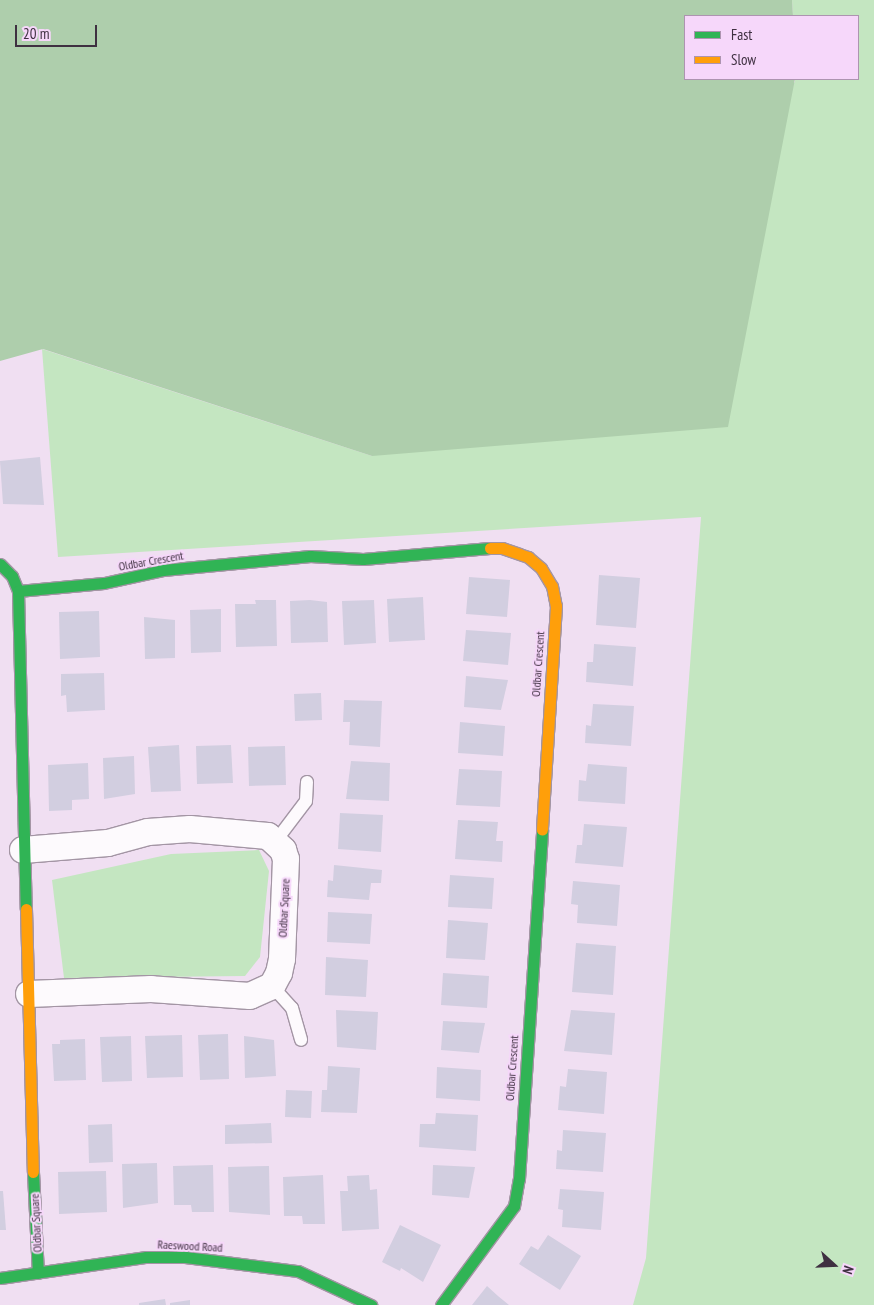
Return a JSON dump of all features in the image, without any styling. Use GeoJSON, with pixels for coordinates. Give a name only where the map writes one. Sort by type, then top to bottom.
{"type":"FeatureCollection","features":[{"type":"Feature","properties":{"kind":"street","name":"Oldbar Crescent"},"geometry":{"type":"LineString","coordinates":[[18,592],[104,584],[163,570],[310,556],[363,559],[480,548],[502,548],[528,557],[540,568],[552,586],[556,606],[519,1179],[514,1206],[504,1223],[441,1305]]}},
{"type":"Feature","properties":{"kind":"street"},"geometry":{"type":"LineString","coordinates":[[0,564],[12,576],[18,592]]}},
{"type":"Feature","properties":{"kind":"street","name":"Oldbar Square"},"geometry":{"type":"LineString","coordinates":[[18,592],[24,850],[38,1273]]}},
{"type":"Feature","properties":{"kind":"street"},"geometry":{"type":"LineString","coordinates":[[24,850],[108,843],[148,832],[190,829],[256,833],[275,842]]}},
{"type":"Feature","properties":{"kind":"street","name":"Oldbar Square"},"geometry":{"type":"LineString","coordinates":[[272,986],[282,959],[286,859],[275,842]]}},
{"type":"Feature","properties":{"kind":"street"},"geometry":{"type":"LineString","coordinates":[[29,994],[151,989],[250,996],[272,986]]}},
{"type":"Feature","properties":{"kind":"street","name":"Raeswood Road"},"geometry":{"type":"LineString","coordinates":[[0,1278],[146,1258],[185,1257],[298,1271],[371,1305]]}},
{"type":"Feature","properties":{"kind":"lane"},"geometry":{"type":"LineString","coordinates":[[275,842],[306,801],[307,782]]}},
{"type":"Feature","properties":{"kind":"lane"},"geometry":{"type":"LineString","coordinates":[[272,986],[292,1008],[301,1040]]}},
{"type":"Feature","properties":{"kind":"green space"},"geometry":{"type":"Polygon","coordinates":[[[0,0],[792,0],[793,15],[684,15],[684,80],[795,80],[728,427],[372,456],[43,349],[0,361],[0,0]]]}},
{"type":"Feature","properties":{"kind":"green space"},"geometry":{"type":"Polygon","coordinates":[[[792,0],[874,0],[874,1305],[633,1305],[646,1258],[701,517],[58,557],[42,349],[372,456],[795,80],[859,80],[859,15],[793,15],[792,0]]]}},
{"type":"Feature","properties":{"kind":"green space"},"geometry":{"type":"Polygon","coordinates":[[[259,850],[269,871],[260,957],[245,976],[64,978],[52,880],[171,854],[259,850]]]}},
{"type":"Feature","properties":{"kind":"building"},"geometry":{"type":"Polygon","coordinates":[[[40,457],[44,505],[3,504],[0,461],[40,457]]]}},
{"type":"Feature","properties":{"kind":"building"},"geometry":{"type":"Polygon","coordinates":[[[599,575],[640,578],[636,628],[596,625],[599,575]]]}},
{"type":"Feature","properties":{"kind":"building"},"geometry":{"type":"Polygon","coordinates":[[[469,577],[510,580],[507,617],[466,614],[469,577]]]}},
{"type":"Feature","properties":{"kind":"building"},"geometry":{"type":"Polygon","coordinates":[[[423,597],[425,640],[389,642],[387,599],[423,597]]]}},
{"type":"Feature","properties":{"kind":"building"},"geometry":{"type":"Polygon","coordinates":[[[255,600],[276,600],[277,646],[236,647],[235,604],[256,604],[255,600]]]}},
{"type":"Feature","properties":{"kind":"building"},"geometry":{"type":"Polygon","coordinates":[[[310,600],[327,602],[328,642],[291,643],[290,601],[310,600]]]}},
{"type":"Feature","properties":{"kind":"building"},"geometry":{"type":"Polygon","coordinates":[[[374,600],[376,643],[344,645],[342,601],[374,600]]]}},
{"type":"Feature","properties":{"kind":"building"},"geometry":{"type":"Polygon","coordinates":[[[221,609],[221,652],[191,653],[190,610],[221,609]]]}},
{"type":"Feature","properties":{"kind":"building"},"geometry":{"type":"Polygon","coordinates":[[[99,611],[100,657],[60,659],[59,612],[99,611]]]}},
{"type":"Feature","properties":{"kind":"building"},"geometry":{"type":"Polygon","coordinates":[[[144,617],[175,620],[175,658],[145,659],[144,617]]]}},
{"type":"Feature","properties":{"kind":"building"},"geometry":{"type":"Polygon","coordinates":[[[466,630],[511,633],[508,665],[463,661],[466,630]]]}},
{"type":"Feature","properties":{"kind":"building"},"geometry":{"type":"Polygon","coordinates":[[[594,644],[636,647],[633,686],[586,682],[587,662],[593,662],[594,644]]]}},
{"type":"Feature","properties":{"kind":"building"},"geometry":{"type":"Polygon","coordinates":[[[104,673],[105,710],[67,712],[66,695],[61,696],[61,674],[104,673]]]}},
{"type":"Feature","properties":{"kind":"building"},"geometry":{"type":"Polygon","coordinates":[[[466,676],[508,680],[501,710],[464,707],[466,676]]]}},
{"type":"Feature","properties":{"kind":"building"},"geometry":{"type":"Polygon","coordinates":[[[321,693],[322,720],[295,721],[294,694],[321,693]]]}},
{"type":"Feature","properties":{"kind":"building"},"geometry":{"type":"Polygon","coordinates":[[[344,700],[382,701],[380,747],[349,745],[350,722],[343,722],[344,700]]]}},
{"type":"Feature","properties":{"kind":"building"},"geometry":{"type":"Polygon","coordinates":[[[593,704],[634,706],[631,746],[585,743],[586,725],[591,726],[593,704]]]}},
{"type":"Feature","properties":{"kind":"building"},"geometry":{"type":"Polygon","coordinates":[[[460,722],[505,726],[503,756],[458,753],[460,722]]]}},
{"type":"Feature","properties":{"kind":"building"},"geometry":{"type":"Polygon","coordinates":[[[179,745],[181,791],[151,792],[148,747],[179,745]]]}},
{"type":"Feature","properties":{"kind":"building"},"geometry":{"type":"Polygon","coordinates":[[[231,745],[233,783],[197,784],[196,746],[231,745]]]}},
{"type":"Feature","properties":{"kind":"building"},"geometry":{"type":"Polygon","coordinates":[[[285,746],[286,785],[249,786],[248,747],[285,746]]]}},
{"type":"Feature","properties":{"kind":"building"},"geometry":{"type":"Polygon","coordinates":[[[134,756],[135,794],[104,799],[103,758],[134,756]]]}},
{"type":"Feature","properties":{"kind":"building"},"geometry":{"type":"Polygon","coordinates":[[[351,761],[390,763],[389,801],[346,799],[351,761]]]}},
{"type":"Feature","properties":{"kind":"building"},"geometry":{"type":"Polygon","coordinates":[[[88,763],[89,799],[72,800],[72,810],[49,811],[48,765],[88,763]]]}},
{"type":"Feature","properties":{"kind":"building"},"geometry":{"type":"Polygon","coordinates":[[[588,764],[627,767],[625,804],[578,801],[579,780],[586,781],[588,764]]]}},
{"type":"Feature","properties":{"kind":"building"},"geometry":{"type":"Polygon","coordinates":[[[459,769],[502,771],[500,807],[456,805],[459,769]]]}},
{"type":"Feature","properties":{"kind":"building"},"geometry":{"type":"Polygon","coordinates":[[[340,813],[383,815],[381,852],[338,849],[340,813]]]}},
{"type":"Feature","properties":{"kind":"building"},"geometry":{"type":"Polygon","coordinates":[[[458,820],[498,822],[496,841],[503,841],[502,862],[455,859],[458,820]]]}},
{"type":"Feature","properties":{"kind":"building"},"geometry":{"type":"Polygon","coordinates":[[[584,824],[627,827],[623,867],[575,863],[577,845],[582,845],[584,824]]]}},
{"type":"Feature","properties":{"kind":"building"},"geometry":{"type":"Polygon","coordinates":[[[334,865],[382,870],[381,883],[371,883],[369,900],[327,897],[328,880],[333,881],[334,865]]]}},
{"type":"Feature","properties":{"kind":"building"},"geometry":{"type":"Polygon","coordinates":[[[450,875],[494,878],[492,909],[448,907],[450,875]]]}},
{"type":"Feature","properties":{"kind":"building"},"geometry":{"type":"Polygon","coordinates":[[[573,881],[620,885],[617,926],[577,923],[578,905],[571,904],[573,881]]]}},
{"type":"Feature","properties":{"kind":"building"},"geometry":{"type":"Polygon","coordinates":[[[328,912],[372,914],[370,944],[327,942],[328,912]]]}},
{"type":"Feature","properties":{"kind":"building"},"geometry":{"type":"Polygon","coordinates":[[[448,920],[488,923],[485,960],[446,958],[448,920]]]}},
{"type":"Feature","properties":{"kind":"building"},"geometry":{"type":"Polygon","coordinates":[[[576,943],[616,946],[613,995],[572,992],[576,943]]]}},
{"type":"Feature","properties":{"kind":"building"},"geometry":{"type":"Polygon","coordinates":[[[326,957],[368,960],[366,997],[325,995],[326,957]]]}},
{"type":"Feature","properties":{"kind":"building"},"geometry":{"type":"Polygon","coordinates":[[[443,973],[489,976],[487,1008],[441,1005],[443,973]]]}},
{"type":"Feature","properties":{"kind":"building"},"geometry":{"type":"Polygon","coordinates":[[[336,1010],[378,1012],[376,1050],[337,1047],[336,1010]]]}},
{"type":"Feature","properties":{"kind":"building"},"geometry":{"type":"Polygon","coordinates":[[[571,1010],[615,1013],[612,1055],[564,1051],[571,1010]]]}},
{"type":"Feature","properties":{"kind":"building"},"geometry":{"type":"Polygon","coordinates":[[[443,1021],[485,1023],[479,1053],[441,1050],[443,1021]]]}},
{"type":"Feature","properties":{"kind":"building"},"geometry":{"type":"Polygon","coordinates":[[[228,1034],[229,1079],[200,1080],[198,1035],[228,1034]]]}},
{"type":"Feature","properties":{"kind":"building"},"geometry":{"type":"Polygon","coordinates":[[[182,1035],[183,1077],[147,1078],[145,1036],[182,1035]]]}},
{"type":"Feature","properties":{"kind":"building"},"geometry":{"type":"Polygon","coordinates":[[[131,1036],[132,1081],[102,1082],[100,1037],[131,1036]]]}},
{"type":"Feature","properties":{"kind":"building"},"geometry":{"type":"Polygon","coordinates":[[[244,1036],[274,1040],[276,1076],[245,1078],[244,1036]]]}},
{"type":"Feature","properties":{"kind":"building"},"geometry":{"type":"Polygon","coordinates":[[[85,1039],[86,1080],[54,1081],[52,1044],[60,1044],[60,1040],[85,1039]]]}},
{"type":"Feature","properties":{"kind":"building"},"geometry":{"type":"Polygon","coordinates":[[[328,1066],[360,1068],[357,1113],[321,1112],[322,1090],[327,1090],[328,1066]]]}},
{"type":"Feature","properties":{"kind":"building"},"geometry":{"type":"Polygon","coordinates":[[[437,1067],[481,1070],[480,1101],[436,1098],[437,1067]]]}},
{"type":"Feature","properties":{"kind":"building"},"geometry":{"type":"Polygon","coordinates":[[[568,1069],[607,1072],[604,1114],[558,1110],[560,1086],[566,1087],[568,1069]]]}},
{"type":"Feature","properties":{"kind":"building"},"geometry":{"type":"Polygon","coordinates":[[[286,1090],[312,1091],[311,1118],[285,1117],[286,1090]]]}},
{"type":"Feature","properties":{"kind":"building"},"geometry":{"type":"Polygon","coordinates":[[[436,1113],[478,1115],[476,1151],[419,1147],[420,1124],[435,1124],[436,1113]]]}},
{"type":"Feature","properties":{"kind":"building"},"geometry":{"type":"Polygon","coordinates":[[[271,1123],[272,1143],[225,1144],[225,1125],[271,1123]]]}},
{"type":"Feature","properties":{"kind":"building"},"geometry":{"type":"Polygon","coordinates":[[[112,1124],[113,1162],[89,1163],[88,1125],[112,1124]]]}},
{"type":"Feature","properties":{"kind":"building"},"geometry":{"type":"Polygon","coordinates":[[[563,1130],[606,1133],[603,1172],[556,1169],[557,1150],[562,1151],[563,1130]]]}},
{"type":"Feature","properties":{"kind":"building"},"geometry":{"type":"Polygon","coordinates":[[[157,1163],[158,1203],[123,1208],[122,1164],[157,1163]]]}},
{"type":"Feature","properties":{"kind":"building"},"geometry":{"type":"Polygon","coordinates":[[[213,1165],[214,1212],[192,1212],[191,1205],[174,1205],[173,1166],[213,1165]]]}},
{"type":"Feature","properties":{"kind":"building"},"geometry":{"type":"Polygon","coordinates":[[[433,1165],[475,1167],[469,1198],[432,1195],[433,1165]]]}},
{"type":"Feature","properties":{"kind":"building"},"geometry":{"type":"Polygon","coordinates":[[[269,1166],[270,1215],[229,1212],[228,1167],[269,1166]]]}},
{"type":"Feature","properties":{"kind":"building"},"geometry":{"type":"Polygon","coordinates":[[[106,1171],[107,1212],[59,1214],[58,1172],[106,1171]]]}},
{"type":"Feature","properties":{"kind":"building"},"geometry":{"type":"Polygon","coordinates":[[[323,1175],[325,1224],[303,1224],[302,1216],[284,1216],[283,1177],[323,1175]]]}},
{"type":"Feature","properties":{"kind":"building"},"geometry":{"type":"Polygon","coordinates":[[[369,1175],[370,1190],[377,1189],[379,1229],[342,1231],[340,1191],[348,1191],[347,1176],[369,1175]]]}},
{"type":"Feature","properties":{"kind":"building"},"geometry":{"type":"Polygon","coordinates":[[[560,1189],[604,1192],[601,1230],[562,1227],[563,1210],[558,1209],[560,1189]]]}},
{"type":"Feature","properties":{"kind":"building"},"geometry":{"type":"Polygon","coordinates":[[[0,1191],[3,1191],[6,1230],[0,1230],[0,1191]]]}},
{"type":"Feature","properties":{"kind":"building"},"geometry":{"type":"Polygon","coordinates":[[[400,1225],[441,1245],[423,1282],[401,1268],[400,1271],[382,1262],[400,1225]]]}},
{"type":"Feature","properties":{"kind":"building"},"geometry":{"type":"Polygon","coordinates":[[[548,1235],[581,1256],[560,1290],[519,1264],[531,1246],[538,1250],[548,1235]]]}},
{"type":"Feature","properties":{"kind":"building"},"geometry":{"type":"Polygon","coordinates":[[[487,1286],[498,1296],[509,1305],[472,1305],[487,1286]]]}},
{"type":"Feature","properties":{"kind":"building"},"geometry":{"type":"Polygon","coordinates":[[[165,1299],[166,1305],[139,1305],[139,1303],[165,1299]]]}},
{"type":"Feature","properties":{"kind":"building"},"geometry":{"type":"Polygon","coordinates":[[[190,1300],[190,1305],[170,1305],[170,1303],[190,1300]]]}},
{"type":"Feature","properties":{"kind":"traffic: fast"},"geometry":{"type":"LineString","coordinates":[[18,591],[104,583],[163,570],[310,556],[363,559],[490,548]]}},
{"type":"Feature","properties":{"kind":"traffic: fast"},"geometry":{"type":"LineString","coordinates":[[0,564],[12,576],[18,591],[26,909]]}},
{"type":"Feature","properties":{"kind":"traffic: fast"},"geometry":{"type":"LineString","coordinates":[[441,1305],[514,1206],[519,1179],[542,830]]}},
{"type":"Feature","properties":{"kind":"traffic: fast"},"geometry":{"type":"LineString","coordinates":[[33,1172],[38,1273]]}},
{"type":"Feature","properties":{"kind":"traffic: fast"},"geometry":{"type":"LineString","coordinates":[[0,1278],[146,1257],[185,1257],[298,1271],[371,1305]]}},
{"type":"Feature","properties":{"kind":"traffic: slow"},"geometry":{"type":"LineString","coordinates":[[490,548],[502,548],[528,557],[541,568],[552,586],[556,606],[542,830]]}},
{"type":"Feature","properties":{"kind":"traffic: slow"},"geometry":{"type":"LineString","coordinates":[[26,909],[33,1172]]}}]}
